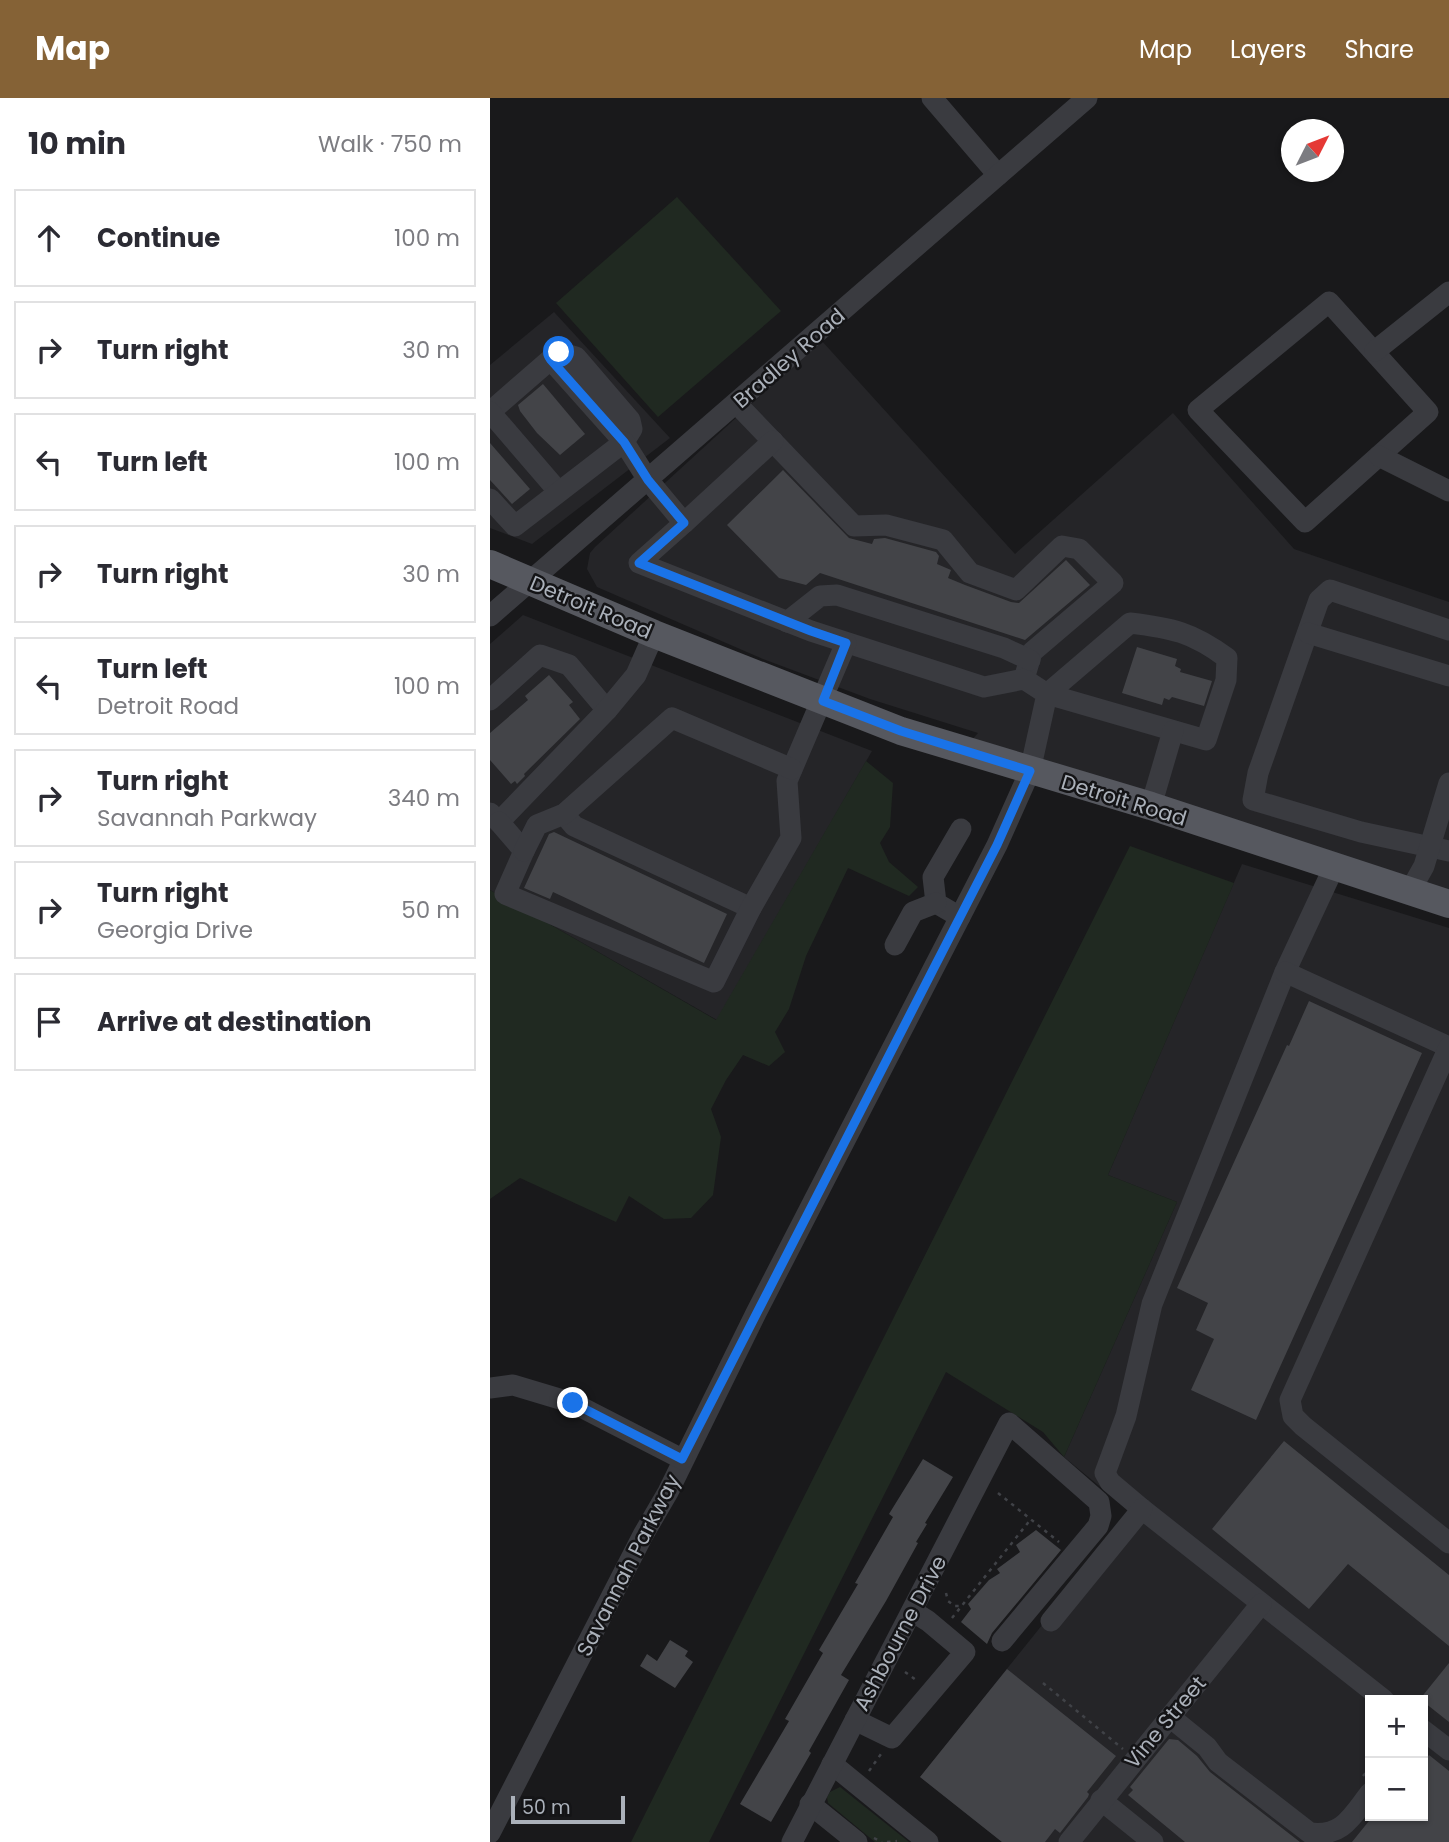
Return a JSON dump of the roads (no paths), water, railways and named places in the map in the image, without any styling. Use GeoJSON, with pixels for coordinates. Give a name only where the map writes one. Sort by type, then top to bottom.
{"type":"FeatureCollection","features":[{"type":"Feature","properties":{"kind":"main road","name":"Detroit Road"},"geometry":{"type":"LineString","coordinates":[[490,564],[654,634],[901,731],[1151,806],[1449,904]]}},
{"type":"Feature","properties":{"kind":"street"},"geometry":{"type":"LineString","coordinates":[[932,98],[998,175]]}},
{"type":"Feature","properties":{"kind":"street","name":"Bradley Road"},"geometry":{"type":"LineString","coordinates":[[490,616],[1087,98]]}},
{"type":"Feature","properties":{"kind":"street"},"geometry":{"type":"LineString","coordinates":[[1375,351],[1449,292]]}},
{"type":"Feature","properties":{"kind":"street"},"geometry":{"type":"LineString","coordinates":[[1329,302],[1428,412],[1379,456],[1305,522],[1198,410],[1329,302]]}},
{"type":"Feature","properties":{"kind":"street"},"geometry":{"type":"LineString","coordinates":[[490,499],[515,526],[624,442],[632,429],[630,420],[576,357],[559,352],[490,412],[558,491]]}},
{"type":"Feature","properties":{"kind":"street"},"geometry":{"type":"LineString","coordinates":[[737,404],[854,526],[886,525],[943,540],[970,573],[1016,590],[1062,546],[1079,549],[1113,583],[1032,652],[1027,669]]}},
{"type":"Feature","properties":{"kind":"street"},"geometry":{"type":"LineString","coordinates":[[773,441],[639,563],[786,622],[984,687],[1027,669]]}},
{"type":"Feature","properties":{"kind":"street"},"geometry":{"type":"LineString","coordinates":[[624,442],[648,480],[684,523]]}},
{"type":"Feature","properties":{"kind":"street"},"geometry":{"type":"LineString","coordinates":[[1379,456],[1449,491]]}},
{"type":"Feature","properties":{"kind":"street"},"geometry":{"type":"LineString","coordinates":[[1243,838],[1258,773],[1319,600],[1330,590],[1449,630]]}},
{"type":"Feature","properties":{"kind":"street"},"geometry":{"type":"LineString","coordinates":[[786,622],[820,596],[838,595],[1004,648],[1027,669],[1047,694],[1206,740],[1226,680],[1227,658],[1206,643],[1169,627],[1130,623],[1047,694]]}},
{"type":"Feature","properties":{"kind":"street"},"geometry":{"type":"LineString","coordinates":[[1308,633],[1449,676]]}},
{"type":"Feature","properties":{"kind":"street"},"geometry":{"type":"LineString","coordinates":[[524,851],[494,818],[607,710],[636,675],[654,634]]}},
{"type":"Feature","properties":{"kind":"street"},"geometry":{"type":"LineString","coordinates":[[792,769],[672,718],[564,814],[537,825],[505,894],[714,982],[751,908],[791,838],[787,781],[846,643]]}},
{"type":"Feature","properties":{"kind":"street"},"geometry":{"type":"LineString","coordinates":[[490,699],[540,655],[569,665],[607,710]]}},
{"type":"Feature","properties":{"kind":"street","name":"Savannah Parkway"},"geometry":{"type":"LineString","coordinates":[[490,1833],[643,1535],[668,1492],[682,1459],[1017,804],[1030,771],[1047,694]]}},
{"type":"Feature","properties":{"kind":"street"},"geometry":{"type":"LineString","coordinates":[[1151,806],[1174,730]]}},
{"type":"Feature","properties":{"kind":"street"},"geometry":{"type":"LineString","coordinates":[[1410,891],[1424,866],[1439,849],[1449,783]]}},
{"type":"Feature","properties":{"kind":"street"},"geometry":{"type":"LineString","coordinates":[[1253,800],[1361,832],[1439,849]]}},
{"type":"Feature","properties":{"kind":"street"},"geometry":{"type":"LineString","coordinates":[[564,814],[575,825],[751,908]]}},
{"type":"Feature","properties":{"kind":"street"},"geometry":{"type":"LineString","coordinates":[[936,903],[933,877],[961,829]]}},
{"type":"Feature","properties":{"kind":"street"},"geometry":{"type":"LineString","coordinates":[[1334,867],[1285,972],[1152,1304],[1126,1416],[1113,1455],[1105,1469],[1110,1482],[1142,1509],[1378,1695]]}},
{"type":"Feature","properties":{"kind":"street"},"geometry":{"type":"LineString","coordinates":[[936,903],[960,917]]}},
{"type":"Feature","properties":{"kind":"street"},"geometry":{"type":"LineString","coordinates":[[895,945],[913,912],[936,903]]}},
{"type":"Feature","properties":{"kind":"street"},"geometry":{"type":"LineString","coordinates":[[1285,972],[1449,1047],[1290,1397],[1293,1416],[1303,1426],[1449,1544]]}},
{"type":"Feature","properties":{"kind":"street"},"geometry":{"type":"LineString","coordinates":[[490,1388],[513,1385],[573,1403],[682,1459]]}},
{"type":"Feature","properties":{"kind":"street","name":"Ashbourne Drive"},"geometry":{"type":"LineString","coordinates":[[792,1842],[1009,1423],[1099,1502],[1101,1516],[1098,1526],[1002,1641]]}},
{"type":"Feature","properties":{"kind":"street"},"geometry":{"type":"LineString","coordinates":[[1051,1622],[1142,1509]]}},
{"type":"Feature","properties":{"kind":"street","name":"Vine Street"},"geometry":{"type":"LineString","coordinates":[[1070,1842],[1101,1800],[1261,1604]]}},
{"type":"Feature","properties":{"kind":"street"},"geometry":{"type":"LineString","coordinates":[[855,1720],[892,1738],[965,1651],[912,1611]]}},
{"type":"Feature","properties":{"kind":"street"},"geometry":{"type":"LineString","coordinates":[[1170,1717],[1207,1747],[1218,1762],[1310,1832],[1323,1833],[1342,1828],[1365,1799]]}},
{"type":"Feature","properties":{"kind":"street"},"geometry":{"type":"LineString","coordinates":[[1428,1734],[1449,1750]]}},
{"type":"Feature","properties":{"kind":"street"},"geometry":{"type":"LineString","coordinates":[[832,1764],[928,1842]]}},
{"type":"Feature","properties":{"kind":"street"},"geometry":{"type":"LineString","coordinates":[[1101,1800],[1153,1842]]}},
{"type":"Feature","properties":{"kind":"street"},"geometry":{"type":"LineString","coordinates":[[810,1804],[858,1842]]}}]}
